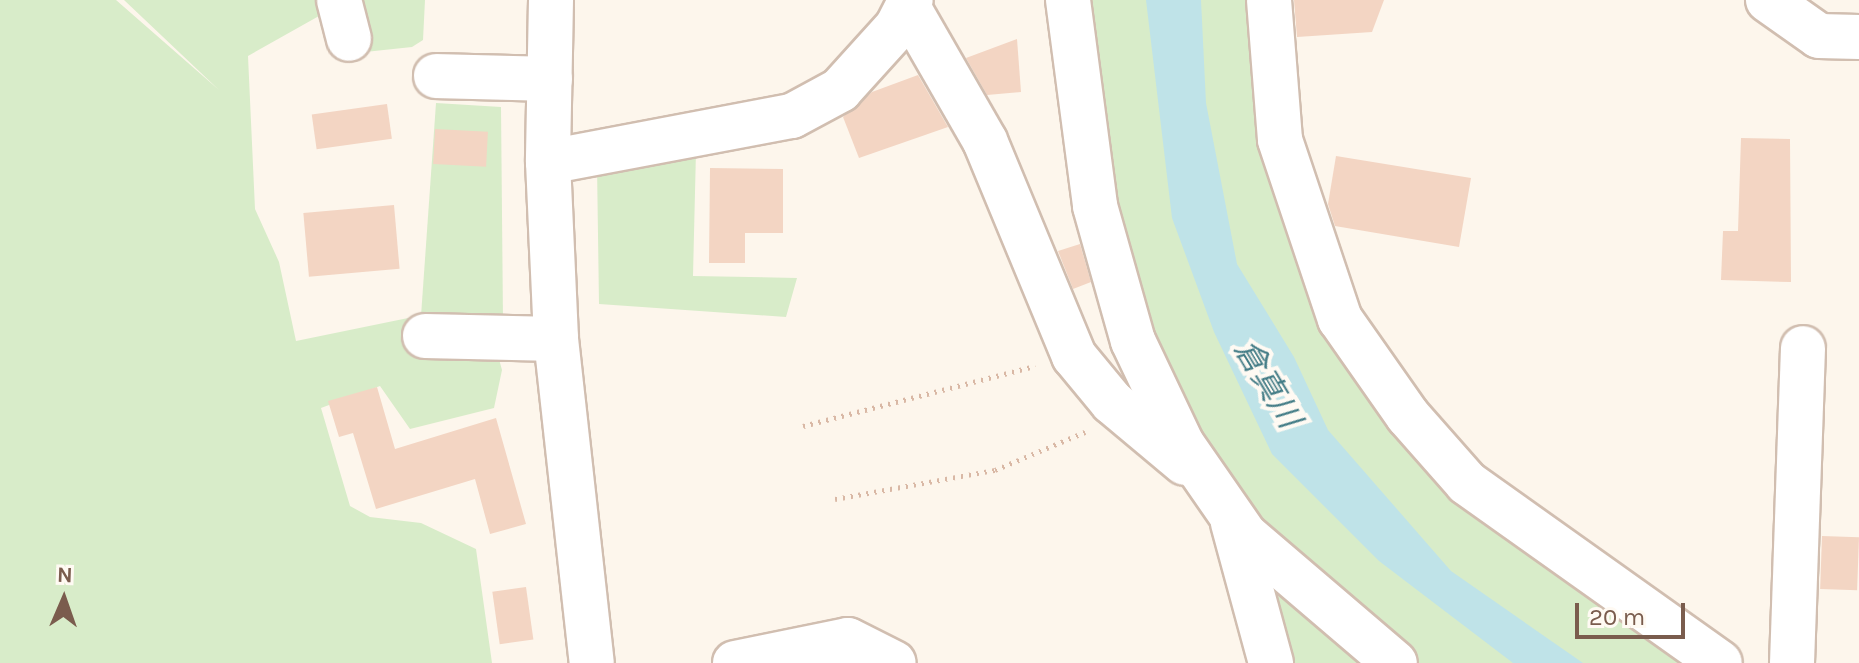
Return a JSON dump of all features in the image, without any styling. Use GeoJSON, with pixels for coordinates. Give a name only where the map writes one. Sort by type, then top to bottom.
{"type":"FeatureCollection","features":[{"type":"Feature","properties":{"kind":"street"},"geometry":{"type":"LineString","coordinates":[[551,0],[548,162],[556,339],[592,663]]}},
{"type":"Feature","properties":{"kind":"street"},"geometry":{"type":"LineString","coordinates":[[1068,0],[1095,206],[1129,326],[1182,444],[1245,535],[1395,663]]}},
{"type":"Feature","properties":{"kind":"street"},"geometry":{"type":"LineString","coordinates":[[1269,0],[1280,140],[1340,319],[1408,416],[1467,483],[1720,663]]}},
{"type":"Feature","properties":{"kind":"street"},"geometry":{"type":"LineString","coordinates":[[1768,0],[1819,36],[1859,37]]}},
{"type":"Feature","properties":{"kind":"street"},"geometry":{"type":"LineString","coordinates":[[548,162],[792,116],[840,90],[910,4],[985,141],[1074,356],[1126,414],[1219,498],[1271,663]]}},
{"type":"Feature","properties":{"kind":"street"},"geometry":{"type":"LineString","coordinates":[[436,76],[550,79]]}},
{"type":"Feature","properties":{"kind":"street"},"geometry":{"type":"LineString","coordinates":[[425,336],[556,339]]}},
{"type":"Feature","properties":{"kind":"street"},"geometry":{"type":"LineString","coordinates":[[1792,663],[1803,348]]}},
{"type":"Feature","properties":{"kind":"street"},"geometry":{"type":"LineString","coordinates":[[735,663],[848,640],[894,663]]}},
{"type":"Feature","properties":{"kind":"path"},"geometry":{"type":"LineString","coordinates":[[803,426],[1074,356]]}},
{"type":"Feature","properties":{"kind":"path"},"geometry":{"type":"LineString","coordinates":[[835,499],[995,470],[1126,414]]}},
{"type":"Feature","properties":{"kind":"green space"},"geometry":{"type":"Polygon","coordinates":[[[0,0],[116,0],[219,90],[124,0],[336,0],[335,7],[248,56],[255,209],[279,262],[296,341],[413,317],[489,323],[502,370],[494,408],[410,429],[380,386],[321,408],[350,506],[370,517],[421,523],[476,549],[492,663],[0,663],[0,0]]]}},
{"type":"Feature","properties":{"kind":"green space"},"geometry":{"type":"Polygon","coordinates":[[[346,0],[425,0],[423,40],[412,47],[365,52],[346,0]]]}},
{"type":"Feature","properties":{"kind":"green space"},"geometry":{"type":"Polygon","coordinates":[[[1068,0],[1269,0],[1315,285],[1420,430],[1697,663],[1417,663],[1245,535],[1149,374],[1068,0]]]}},
{"type":"Feature","properties":{"kind":"green space"},"geometry":{"type":"Polygon","coordinates":[[[436,103],[501,107],[503,320],[421,316],[436,103]]]}},
{"type":"Feature","properties":{"kind":"green space"},"geometry":{"type":"Polygon","coordinates":[[[696,151],[693,276],[797,278],[786,317],[599,304],[597,166],[696,151]]]}},
{"type":"Feature","properties":{"kind":"green space"},"geometry":{"type":"Polygon","coordinates":[[[1253,560],[1381,663],[1279,663],[1253,560]]]}},
{"type":"Feature","properties":{"kind":"water","name":"倉真川"},"geometry":{"type":"Polygon","coordinates":[[[1146,0],[1201,0],[1206,103],[1237,264],[1294,357],[1328,430],[1451,571],[1583,663],[1513,663],[1379,561],[1272,454],[1214,332],[1172,218],[1146,0]]]}},
{"type":"Feature","properties":{"kind":"building"},"geometry":{"type":"Polygon","coordinates":[[[1294,0],[1384,0],[1372,32],[1297,37],[1294,0]]]}},
{"type":"Feature","properties":{"kind":"building"},"geometry":{"type":"Polygon","coordinates":[[[1017,39],[1021,92],[987,95],[966,58],[1017,39]]]}},
{"type":"Feature","properties":{"kind":"building"},"geometry":{"type":"Polygon","coordinates":[[[918,75],[948,127],[859,158],[843,117],[872,92],[918,75]]]}},
{"type":"Feature","properties":{"kind":"building"},"geometry":{"type":"Polygon","coordinates":[[[387,104],[392,139],[317,149],[312,115],[387,104]]]}},
{"type":"Feature","properties":{"kind":"building"},"geometry":{"type":"Polygon","coordinates":[[[435,129],[488,132],[486,167],[433,164],[435,129]]]}},
{"type":"Feature","properties":{"kind":"building"},"geometry":{"type":"Polygon","coordinates":[[[1741,138],[1790,139],[1791,282],[1721,280],[1723,231],[1738,231],[1741,138]]]}},
{"type":"Feature","properties":{"kind":"building"},"geometry":{"type":"Polygon","coordinates":[[[1336,156],[1471,178],[1459,247],[1335,226],[1328,204],[1336,156]]]}},
{"type":"Feature","properties":{"kind":"building"},"geometry":{"type":"Polygon","coordinates":[[[710,168],[783,169],[783,233],[745,233],[745,263],[709,263],[710,168]]]}},
{"type":"Feature","properties":{"kind":"building"},"geometry":{"type":"Polygon","coordinates":[[[394,205],[400,269],[309,277],[303,213],[394,205]]]}},
{"type":"Feature","properties":{"kind":"building"},"geometry":{"type":"Polygon","coordinates":[[[1080,244],[1091,282],[1073,289],[1058,251],[1080,244]]]}},
{"type":"Feature","properties":{"kind":"building"},"geometry":{"type":"Polygon","coordinates":[[[377,387],[395,449],[496,418],[526,524],[490,534],[475,479],[376,509],[353,433],[339,437],[328,401],[377,387]]]}},
{"type":"Feature","properties":{"kind":"building"},"geometry":{"type":"Polygon","coordinates":[[[1822,536],[1859,537],[1857,590],[1820,589],[1822,536]]]}},
{"type":"Feature","properties":{"kind":"building"},"geometry":{"type":"Polygon","coordinates":[[[526,587],[533,639],[500,644],[492,592],[526,587]]]}}]}
